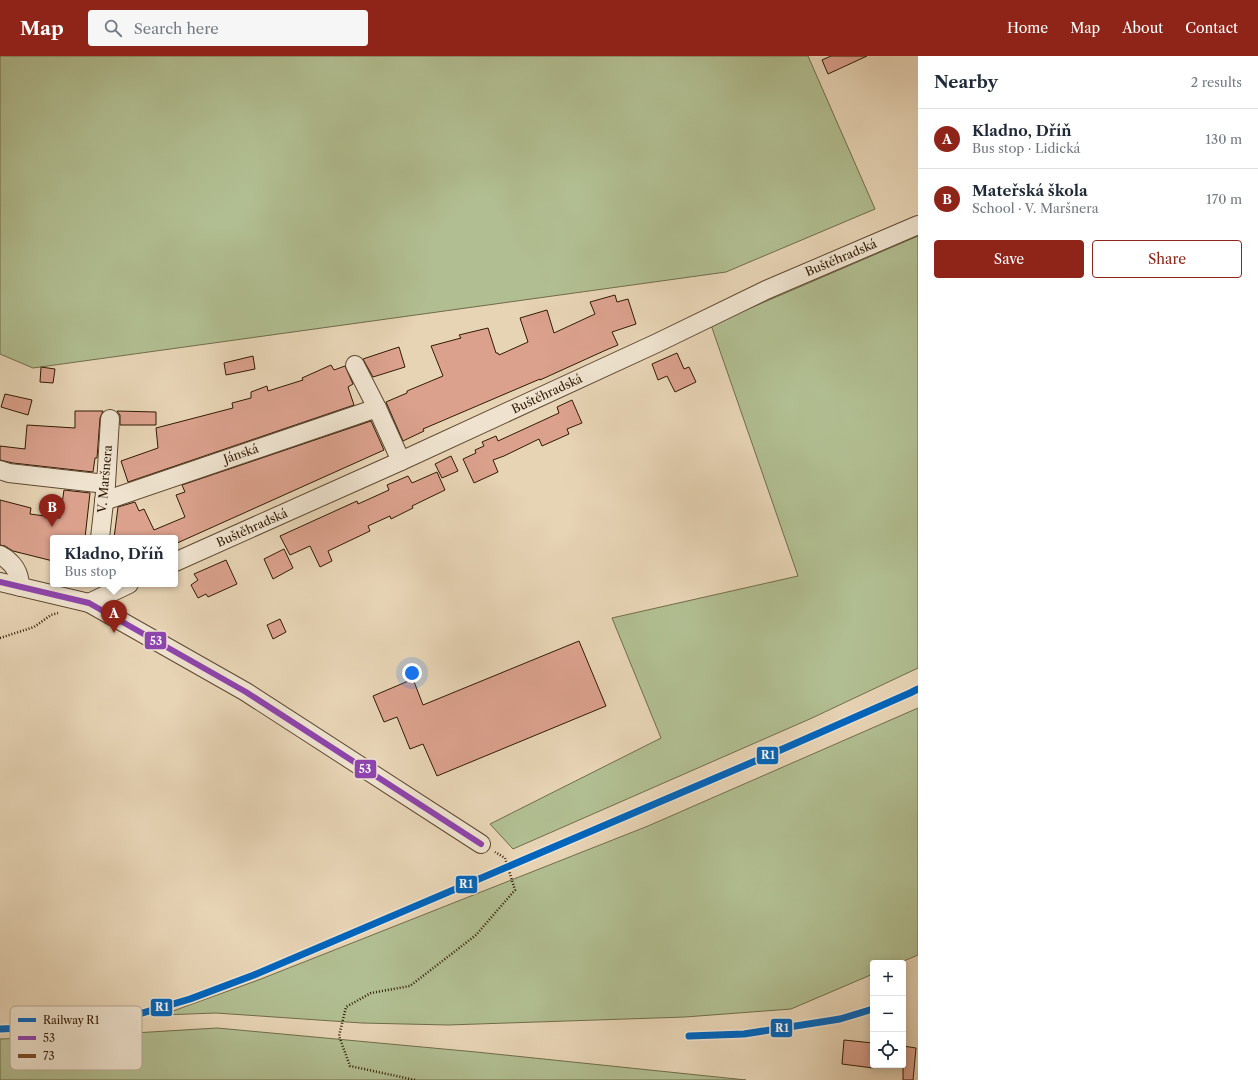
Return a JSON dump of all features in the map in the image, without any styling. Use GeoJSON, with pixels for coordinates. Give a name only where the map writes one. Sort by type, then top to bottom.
{"type":"FeatureCollection","features":[{"type":"Feature","properties":{"kind":"street","name":"Buštěhradská"},"geometry":{"type":"LineString","coordinates":[[178,561],[401,461],[658,342],[766,290],[918,225]]}},
{"type":"Feature","properties":{"kind":"street"},"geometry":{"type":"LineString","coordinates":[[355,365],[377,408],[401,461]]}},
{"type":"Feature","properties":{"kind":"street","name":"Jánská"},"geometry":{"type":"LineString","coordinates":[[0,470],[105,493],[377,408]]}},
{"type":"Feature","properties":{"kind":"street","name":"V. Maršnera"},"geometry":{"type":"LineString","coordinates":[[100,535],[110,419]]}},
{"type":"Feature","properties":{"kind":"street"},"geometry":{"type":"LineString","coordinates":[[0,555],[16,570],[20,581],[20,587]]}},
{"type":"Feature","properties":{"kind":"street"},"geometry":{"type":"LineString","coordinates":[[0,582],[89,603],[246,692],[481,844]]}},
{"type":"Feature","properties":{"kind":"street"},"geometry":{"type":"LineString","coordinates":[[89,603],[92,587]]}},
{"type":"Feature","properties":{"kind":"street"},"geometry":{"type":"LineString","coordinates":[[89,603],[123,587]]}},
{"type":"Feature","properties":{"kind":"path"},"geometry":{"type":"LineString","coordinates":[[0,638],[34,627],[52,615]]}},
{"type":"Feature","properties":{"kind":"path"},"geometry":{"type":"LineString","coordinates":[[415,1080],[350,1066],[339,1036],[346,1007],[371,993],[410,986],[476,935],[515,890],[505,858],[481,844]]}},
{"type":"Feature","properties":{"kind":"green space"},"geometry":{"type":"Polygon","coordinates":[[[0,56],[808,56],[875,209],[726,272],[33,368],[0,354],[0,56]]]}},
{"type":"Feature","properties":{"kind":"green space"},"geometry":{"type":"Polygon","coordinates":[[[918,236],[918,668],[812,718],[513,849],[490,824],[661,738],[612,618],[798,576],[711,325],[918,236]]]}},
{"type":"Feature","properties":{"kind":"green space"},"geometry":{"type":"Polygon","coordinates":[[[918,708],[918,955],[906,960],[870,960],[870,975],[791,1009],[685,1017],[448,1025],[362,1023],[216,1013],[162,1015],[261,979],[648,826],[918,708]]]}},
{"type":"Feature","properties":{"kind":"green space"},"geometry":{"type":"Polygon","coordinates":[[[217,1028],[476,1052],[746,1080],[0,1080],[0,1039],[10,1039],[10,1070],[142,1070],[142,1033],[217,1028]]]}},
{"type":"Feature","properties":{"kind":"building"},"geometry":{"type":"Polygon","coordinates":[[[831,56],[867,56],[828,74],[822,60],[831,56]]]}},
{"type":"Feature","properties":{"kind":"building"},"geometry":{"type":"Polygon","coordinates":[[[615,295],[617,302],[628,299],[636,324],[612,332],[618,345],[540,380],[423,429],[424,431],[403,441],[386,402],[407,393],[407,391],[443,376],[431,346],[461,338],[459,335],[488,328],[496,353],[499,355],[528,342],[520,318],[547,310],[554,333],[595,314],[590,302],[615,295]]]}},
{"type":"Feature","properties":{"kind":"building"},"geometry":{"type":"Polygon","coordinates":[[[399,347],[405,367],[373,377],[363,359],[399,347]]]}},
{"type":"Feature","properties":{"kind":"building"},"geometry":{"type":"Polygon","coordinates":[[[677,353],[684,369],[689,367],[696,382],[675,392],[667,376],[658,380],[652,364],[677,353]]]}},
{"type":"Feature","properties":{"kind":"building"},"geometry":{"type":"Polygon","coordinates":[[[253,356],[255,369],[226,375],[224,363],[253,356]]]}},
{"type":"Feature","properties":{"kind":"building"},"geometry":{"type":"Polygon","coordinates":[[[331,365],[334,370],[345,366],[353,384],[348,387],[354,405],[128,482],[121,461],[158,448],[156,428],[233,408],[232,403],[251,398],[251,392],[267,386],[268,391],[303,380],[302,378],[331,365]]]}},
{"type":"Feature","properties":{"kind":"building"},"geometry":{"type":"Polygon","coordinates":[[[41,367],[55,369],[53,383],[40,382],[41,367]]]}},
{"type":"Feature","properties":{"kind":"building"},"geometry":{"type":"Polygon","coordinates":[[[5,394],[32,400],[28,415],[1,407],[5,394]]]}},
{"type":"Feature","properties":{"kind":"building"},"geometry":{"type":"Polygon","coordinates":[[[572,400],[582,423],[567,429],[569,434],[542,446],[539,439],[493,460],[498,472],[474,483],[463,459],[476,453],[475,450],[484,446],[482,442],[496,436],[498,441],[559,413],[557,407],[572,400]]]}},
{"type":"Feature","properties":{"kind":"building"},"geometry":{"type":"Polygon","coordinates":[[[75,411],[103,411],[100,418],[97,458],[95,458],[93,472],[13,463],[0,460],[0,446],[25,449],[27,425],[75,428],[75,411]]]}},
{"type":"Feature","properties":{"kind":"building"},"geometry":{"type":"Polygon","coordinates":[[[117,411],[156,412],[156,425],[120,425],[120,415],[117,411]]]}},
{"type":"Feature","properties":{"kind":"building"},"geometry":{"type":"Polygon","coordinates":[[[371,421],[384,450],[178,543],[178,535],[114,535],[118,507],[135,502],[139,511],[144,509],[154,530],[185,517],[176,495],[185,492],[182,485],[371,421]]]}},
{"type":"Feature","properties":{"kind":"building"},"geometry":{"type":"Polygon","coordinates":[[[451,456],[458,471],[442,478],[435,464],[451,456]]]}},
{"type":"Feature","properties":{"kind":"building"},"geometry":{"type":"Polygon","coordinates":[[[437,472],[445,490],[412,506],[413,508],[391,519],[390,516],[368,526],[370,531],[328,551],[332,561],[320,567],[310,546],[290,555],[280,536],[357,501],[358,504],[389,490],[387,485],[408,476],[412,483],[437,472]]]}},
{"type":"Feature","properties":{"kind":"building"},"geometry":{"type":"Polygon","coordinates":[[[64,490],[90,493],[85,535],[50,535],[50,560],[13,551],[0,545],[0,500],[31,508],[30,514],[60,518],[64,490]]]}},
{"type":"Feature","properties":{"kind":"building"},"geometry":{"type":"Polygon","coordinates":[[[284,549],[293,568],[273,579],[264,559],[284,549]]]}},
{"type":"Feature","properties":{"kind":"building"},"geometry":{"type":"Polygon","coordinates":[[[226,560],[237,584],[208,597],[206,594],[198,598],[191,585],[198,580],[194,574],[226,560]]]}},
{"type":"Feature","properties":{"kind":"building"},"geometry":{"type":"Polygon","coordinates":[[[280,619],[286,632],[273,639],[267,625],[280,619]]]}},
{"type":"Feature","properties":{"kind":"building"},"geometry":{"type":"Polygon","coordinates":[[[579,641],[606,706],[437,776],[423,744],[410,749],[397,717],[384,722],[373,696],[413,679],[423,705],[579,641]]]}},
{"type":"Feature","properties":{"kind":"building"},"geometry":{"type":"Polygon","coordinates":[[[844,1040],[870,1043],[870,1068],[842,1064],[844,1040]]]}},
{"type":"Feature","properties":{"kind":"building"},"geometry":{"type":"Polygon","coordinates":[[[906,1046],[916,1048],[913,1080],[903,1080],[903,1068],[906,1068],[906,1046]]]}},
{"type":"Feature","properties":{"kind":"rail line","name":"R1"},"geometry":{"type":"LineString","coordinates":[[142,1013],[190,999],[254,975],[760,759],[918,689]]}},
{"type":"Feature","properties":{"kind":"rail line","name":"R1"},"geometry":{"type":"LineString","coordinates":[[689,1036],[744,1034],[840,1019],[870,1010]]}},
{"type":"Feature","properties":{"kind":"rail line","name":"R1"},"geometry":{"type":"LineString","coordinates":[[0,1029],[10,1029]]}},
{"type":"Feature","properties":{"kind":"transit line","name":"53"},"geometry":{"type":"LineString","coordinates":[[0,582],[89,603],[246,692],[481,844]]}},
{"type":"Feature","properties":{"kind":"place","name":"Mateřská škola"},"geometry":{"type":"Point","coordinates":[52,527]}},
{"type":"Feature","properties":{"kind":"place","name":"Kladno, Dříň"},"geometry":{"type":"Point","coordinates":[114,633]}}]}
